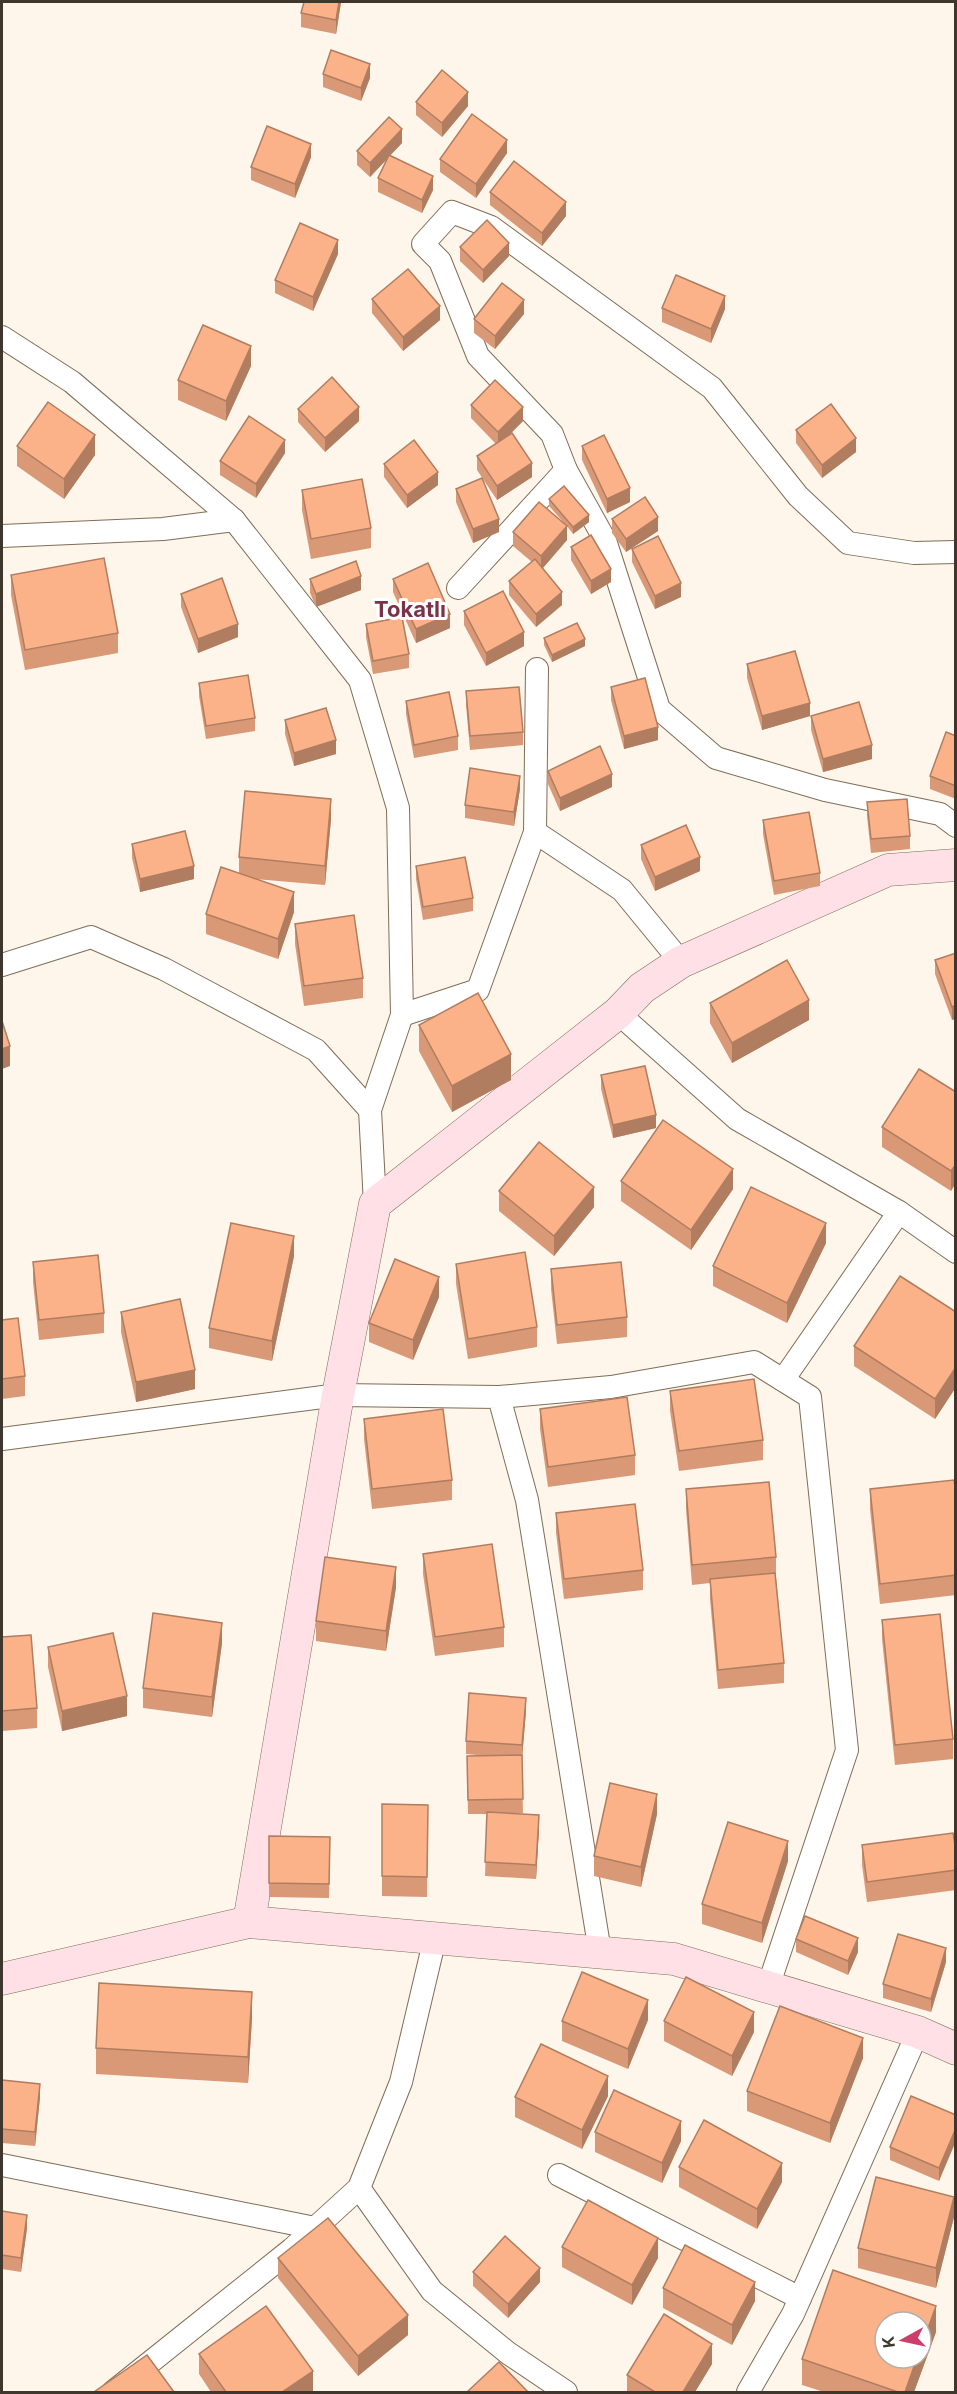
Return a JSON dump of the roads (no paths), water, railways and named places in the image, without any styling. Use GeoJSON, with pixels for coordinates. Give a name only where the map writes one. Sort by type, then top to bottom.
{"type":"FeatureCollection","features":[{"type":"Feature","properties":{"kind":"street"},"geometry":{"type":"LineString","coordinates":[[956,552],[914,553],[848,543],[798,496],[712,388],[491,227],[452,212],[423,243],[440,261],[478,356],[552,434],[566,470],[605,540],[659,709],[717,758],[825,790],[940,814],[956,826]]}},
{"type":"Feature","properties":{"kind":"street"},"geometry":{"type":"LineString","coordinates":[[2,337],[72,382],[234,520],[360,680],[398,808],[402,1015],[370,1110],[375,1204],[338,1395],[249,1922]]}},
{"type":"Feature","properties":{"kind":"street"},"geometry":{"type":"LineString","coordinates":[[458,588],[566,470]]}},
{"type":"Feature","properties":{"kind":"street"},"geometry":{"type":"LineString","coordinates":[[2,536],[163,530],[234,520]]}},
{"type":"Feature","properties":{"kind":"street"},"geometry":{"type":"LineString","coordinates":[[402,1015],[478,990],[535,832],[537,669]]}},
{"type":"Feature","properties":{"kind":"street"},"geometry":{"type":"LineString","coordinates":[[535,832],[622,890],[681,962]]}},
{"type":"Feature","properties":{"kind":"street"},"geometry":{"type":"LineString","coordinates":[[375,1204],[618,1013],[642,988],[681,962],[888,870],[956,865]]}},
{"type":"Feature","properties":{"kind":"street"},"geometry":{"type":"LineString","coordinates":[[2,965],[91,936],[164,969],[316,1050],[370,1110]]}},
{"type":"Feature","properties":{"kind":"street"},"geometry":{"type":"LineString","coordinates":[[618,1013],[737,1119],[899,1212],[956,1252]]}},
{"type":"Feature","properties":{"kind":"street"},"geometry":{"type":"LineString","coordinates":[[783,1380],[899,1212]]}},
{"type":"Feature","properties":{"kind":"street"},"geometry":{"type":"LineString","coordinates":[[2,1439],[338,1395],[499,1397],[611,1387],[754,1362],[810,1397],[847,1750],[768,1987]]}},
{"type":"Feature","properties":{"kind":"street"},"geometry":{"type":"LineString","coordinates":[[499,1397],[526,1500],[600,1952]]}},
{"type":"Feature","properties":{"kind":"street"},"geometry":{"type":"LineString","coordinates":[[2,1979],[249,1922],[674,1959],[918,2032],[956,2049]]}},
{"type":"Feature","properties":{"kind":"street"},"geometry":{"type":"LineString","coordinates":[[113,2392],[315,2228],[359,2188],[401,2082],[435,1938]]}},
{"type":"Feature","properties":{"kind":"street"},"geometry":{"type":"LineString","coordinates":[[748,2392],[800,2298],[918,2032]]}},
{"type":"Feature","properties":{"kind":"street"},"geometry":{"type":"LineString","coordinates":[[2,2165],[315,2228]]}},
{"type":"Feature","properties":{"kind":"street"},"geometry":{"type":"LineString","coordinates":[[559,2175],[800,2298]]}},
{"type":"Feature","properties":{"kind":"street"},"geometry":{"type":"LineString","coordinates":[[359,2188],[432,2290],[508,2353],[566,2392]]}},
{"type":"Feature","properties":{"kind":"district","name":"Tokatlı"},"geometry":{"type":"Point","coordinates":[410,609]}}]}
